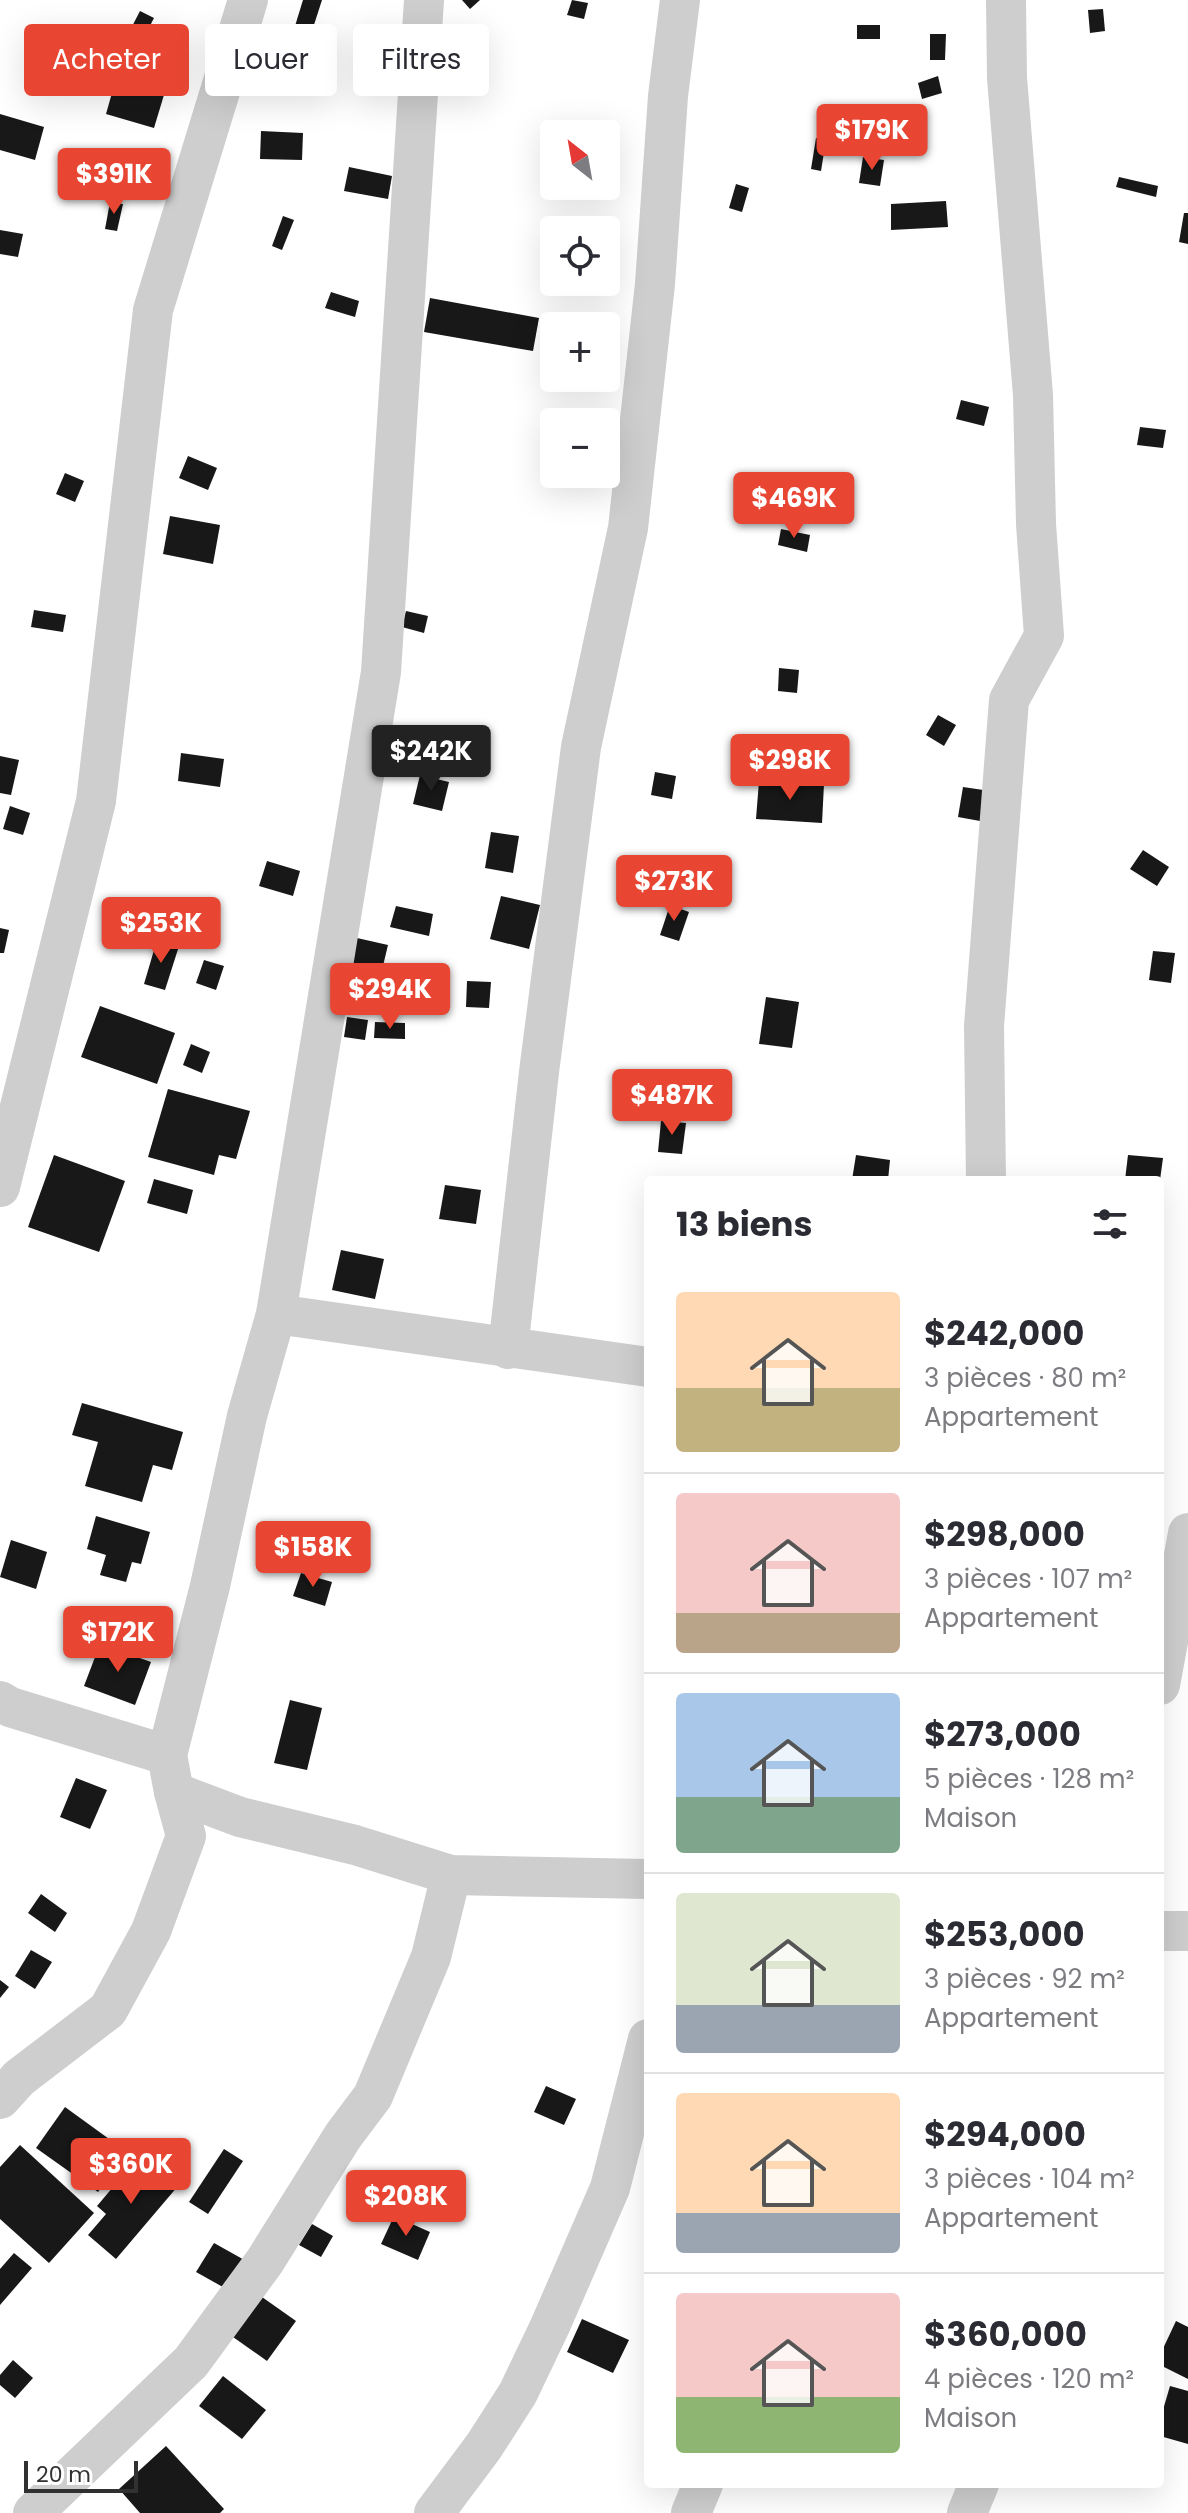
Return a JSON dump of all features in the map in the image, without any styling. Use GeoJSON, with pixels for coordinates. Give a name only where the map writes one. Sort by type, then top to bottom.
{"type":"FeatureCollection","features":[{"type":"Feature","properties":{"kind":"street"},"geometry":{"type":"LineString","coordinates":[[0,1187],[96,801],[153,310],[248,0]]}},
{"type":"Feature","properties":{"kind":"street"},"geometry":{"type":"LineString","coordinates":[[0,2099],[19,2078],[108,2010],[151,1931],[186,1836],[170,1773],[247,1416],[276,1314],[381,672],[424,0]]}},
{"type":"Feature","properties":{"kind":"street"},"geometry":{"type":"LineString","coordinates":[[508,1349],[539,1072],[581,747],[628,528],[655,284],[668,96],[680,0]]}},
{"type":"Feature","properties":{"kind":"street"},"geometry":{"type":"LineString","coordinates":[[986,1176],[984,1026],[1009,700],[1044,636],[1036,524],[1033,395],[1007,78],[1006,0]]}},
{"type":"Feature","properties":{"kind":"street"},"geometry":{"type":"LineString","coordinates":[[276,1314],[644,1366]]}},
{"type":"Feature","properties":{"kind":"street"},"geometry":{"type":"LineString","coordinates":[[1164,1663],[1188,1533]]}},
{"type":"Feature","properties":{"kind":"street"},"geometry":{"type":"LineString","coordinates":[[0,1701],[170,1773],[240,1817],[355,1845],[451,1875],[644,1879]]}},
{"type":"Feature","properties":{"kind":"street"},"geometry":{"type":"LineString","coordinates":[[33,2513],[191,2362],[265,2261],[343,2136],[373,2096],[431,1957],[451,1875]]}},
{"type":"Feature","properties":{"kind":"street"},"geometry":{"type":"LineString","coordinates":[[1164,1931],[1188,1931]]}},
{"type":"Feature","properties":{"kind":"street"},"geometry":{"type":"LineString","coordinates":[[434,2513],[484,2446],[518,2393],[550,2326],[610,2188],[644,2055]]}},
{"type":"Feature","properties":{"kind":"street"},"geometry":{"type":"LineString","coordinates":[[691,2513],[701,2488]]}},
{"type":"Feature","properties":{"kind":"street"},"geometry":{"type":"LineString","coordinates":[[967,2513],[977,2488]]}},
{"type":"Feature","properties":{"kind":"building"},"geometry":{"type":"Polygon","coordinates":[[[303,0],[322,0],[314,24],[296,24],[303,0]]]}},
{"type":"Feature","properties":{"kind":"building"},"geometry":{"type":"Polygon","coordinates":[[[462,0],[480,0],[470,9],[462,0]]]}},
{"type":"Feature","properties":{"kind":"building"},"geometry":{"type":"Polygon","coordinates":[[[572,0],[588,3],[584,19],[567,15],[572,0]]]}},
{"type":"Feature","properties":{"kind":"building"},"geometry":{"type":"Polygon","coordinates":[[[1103,9],[1105,31],[1090,33],[1088,10],[1103,9]]]}},
{"type":"Feature","properties":{"kind":"building"},"geometry":{"type":"Polygon","coordinates":[[[140,11],[154,18],[151,24],[133,24],[140,11]]]}},
{"type":"Feature","properties":{"kind":"building"},"geometry":{"type":"Polygon","coordinates":[[[857,25],[880,25],[880,39],[857,39],[857,25]]]}},
{"type":"Feature","properties":{"kind":"building"},"geometry":{"type":"Polygon","coordinates":[[[930,34],[946,34],[945,60],[930,60],[930,34]]]}},
{"type":"Feature","properties":{"kind":"building"},"geometry":{"type":"Polygon","coordinates":[[[938,76],[942,93],[922,99],[918,83],[938,76]]]}},
{"type":"Feature","properties":{"kind":"building"},"geometry":{"type":"Polygon","coordinates":[[[111,96],[164,96],[154,128],[106,114],[111,96]]]}},
{"type":"Feature","properties":{"kind":"building"},"geometry":{"type":"Polygon","coordinates":[[[0,114],[44,127],[35,160],[0,150],[0,114]]]}},
{"type":"Feature","properties":{"kind":"building"},"geometry":{"type":"Polygon","coordinates":[[[261,131],[303,133],[302,160],[260,159],[261,131]]]}},
{"type":"Feature","properties":{"kind":"building"},"geometry":{"type":"Polygon","coordinates":[[[816,138],[826,140],[821,171],[811,169],[816,138]]]}},
{"type":"Feature","properties":{"kind":"building"},"geometry":{"type":"Polygon","coordinates":[[[863,157],[884,160],[880,186],[859,183],[863,157]]]}},
{"type":"Feature","properties":{"kind":"building"},"geometry":{"type":"Polygon","coordinates":[[[349,167],[392,176],[388,199],[344,191],[349,167]]]}},
{"type":"Feature","properties":{"kind":"building"},"geometry":{"type":"Polygon","coordinates":[[[1119,177],[1158,186],[1156,197],[1116,187],[1119,177]]]}},
{"type":"Feature","properties":{"kind":"building"},"geometry":{"type":"Polygon","coordinates":[[[736,184],[749,188],[742,212],[729,208],[736,184]]]}},
{"type":"Feature","properties":{"kind":"building"},"geometry":{"type":"Polygon","coordinates":[[[946,201],[948,227],[891,230],[891,204],[946,201]]]}},
{"type":"Feature","properties":{"kind":"building"},"geometry":{"type":"Polygon","coordinates":[[[110,202],[123,204],[117,231],[105,229],[110,202]]]}},
{"type":"Feature","properties":{"kind":"building"},"geometry":{"type":"Polygon","coordinates":[[[1184,213],[1188,213],[1188,244],[1179,242],[1184,213]]]}},
{"type":"Feature","properties":{"kind":"building"},"geometry":{"type":"Polygon","coordinates":[[[283,216],[294,220],[282,250],[272,246],[283,216]]]}},
{"type":"Feature","properties":{"kind":"building"},"geometry":{"type":"Polygon","coordinates":[[[0,230],[23,234],[18,257],[0,254],[0,230]]]}},
{"type":"Feature","properties":{"kind":"building"},"geometry":{"type":"Polygon","coordinates":[[[331,292],[359,301],[355,317],[325,308],[331,292]]]}},
{"type":"Feature","properties":{"kind":"building"},"geometry":{"type":"Polygon","coordinates":[[[430,298],[539,318],[533,351],[424,332],[430,298]]]}},
{"type":"Feature","properties":{"kind":"building"},"geometry":{"type":"Polygon","coordinates":[[[961,400],[989,407],[984,426],[956,419],[961,400]]]}},
{"type":"Feature","properties":{"kind":"building"},"geometry":{"type":"Polygon","coordinates":[[[1140,427],[1166,430],[1163,448],[1137,445],[1140,427]]]}},
{"type":"Feature","properties":{"kind":"building"},"geometry":{"type":"Polygon","coordinates":[[[188,456],[217,468],[208,490],[179,478],[188,456]]]}},
{"type":"Feature","properties":{"kind":"building"},"geometry":{"type":"Polygon","coordinates":[[[65,473],[84,481],[75,502],[56,494],[65,473]]]}},
{"type":"Feature","properties":{"kind":"building"},"geometry":{"type":"Polygon","coordinates":[[[170,516],[220,525],[213,564],[163,554],[170,516]]]}},
{"type":"Feature","properties":{"kind":"building"},"geometry":{"type":"Polygon","coordinates":[[[781,529],[810,535],[807,552],[778,545],[781,529]]]}},
{"type":"Feature","properties":{"kind":"building"},"geometry":{"type":"Polygon","coordinates":[[[34,610],[66,615],[63,632],[31,627],[34,610]]]}},
{"type":"Feature","properties":{"kind":"building"},"geometry":{"type":"Polygon","coordinates":[[[406,611],[428,616],[424,633],[402,627],[406,611]]]}},
{"type":"Feature","properties":{"kind":"building"},"geometry":{"type":"Polygon","coordinates":[[[779,668],[799,670],[797,693],[778,691],[779,668]]]}},
{"type":"Feature","properties":{"kind":"building"},"geometry":{"type":"Polygon","coordinates":[[[938,715],[956,725],[944,746],[926,735],[938,715]]]}},
{"type":"Feature","properties":{"kind":"building"},"geometry":{"type":"Polygon","coordinates":[[[181,753],[224,759],[220,787],[178,781],[181,753]]]}},
{"type":"Feature","properties":{"kind":"building"},"geometry":{"type":"Polygon","coordinates":[[[0,756],[19,760],[11,795],[0,793],[0,756]]]}},
{"type":"Feature","properties":{"kind":"building"},"geometry":{"type":"Polygon","coordinates":[[[655,772],[676,776],[672,799],[651,795],[655,772]]]}},
{"type":"Feature","properties":{"kind":"building"},"geometry":{"type":"Polygon","coordinates":[[[420,775],[449,782],[442,811],[413,804],[420,775]]]}},
{"type":"Feature","properties":{"kind":"building"},"geometry":{"type":"Polygon","coordinates":[[[759,781],[824,784],[822,823],[756,819],[759,781]]]}},
{"type":"Feature","properties":{"kind":"building"},"geometry":{"type":"Polygon","coordinates":[[[963,787],[997,792],[991,823],[958,817],[963,787]]]}},
{"type":"Feature","properties":{"kind":"building"},"geometry":{"type":"Polygon","coordinates":[[[10,806],[30,813],[23,835],[3,829],[10,806]]]}},
{"type":"Feature","properties":{"kind":"building"},"geometry":{"type":"Polygon","coordinates":[[[491,832],[519,836],[513,873],[485,868],[491,832]]]}},
{"type":"Feature","properties":{"kind":"building"},"geometry":{"type":"Polygon","coordinates":[[[1143,850],[1169,867],[1157,886],[1130,869],[1143,850]]]}},
{"type":"Feature","properties":{"kind":"building"},"geometry":{"type":"Polygon","coordinates":[[[267,861],[300,871],[293,896],[259,886],[267,861]]]}},
{"type":"Feature","properties":{"kind":"building"},"geometry":{"type":"Polygon","coordinates":[[[501,896],[540,905],[529,949],[490,939],[501,896]]]}},
{"type":"Feature","properties":{"kind":"building"},"geometry":{"type":"Polygon","coordinates":[[[670,905],[689,912],[679,941],[660,935],[670,905]]]}},
{"type":"Feature","properties":{"kind":"building"},"geometry":{"type":"Polygon","coordinates":[[[396,906],[433,914],[429,936],[390,927],[396,906]]]}},
{"type":"Feature","properties":{"kind":"building"},"geometry":{"type":"Polygon","coordinates":[[[0,928],[9,930],[4,953],[0,953],[0,928]]]}},
{"type":"Feature","properties":{"kind":"building"},"geometry":{"type":"Polygon","coordinates":[[[357,938],[388,945],[382,970],[351,963],[357,938]]]}},
{"type":"Feature","properties":{"kind":"building"},"geometry":{"type":"Polygon","coordinates":[[[157,940],[179,946],[165,990],[144,984],[157,940]]]}},
{"type":"Feature","properties":{"kind":"building"},"geometry":{"type":"Polygon","coordinates":[[[1153,951],[1175,953],[1171,983],[1149,980],[1153,951]]]}},
{"type":"Feature","properties":{"kind":"building"},"geometry":{"type":"Polygon","coordinates":[[[204,960],[224,966],[216,990],[196,983],[204,960]]]}},
{"type":"Feature","properties":{"kind":"building"},"geometry":{"type":"Polygon","coordinates":[[[467,981],[491,982],[489,1008],[466,1007],[467,981]]]}},
{"type":"Feature","properties":{"kind":"building"},"geometry":{"type":"Polygon","coordinates":[[[766,997],[799,1002],[792,1048],[759,1044],[766,997]]]}},
{"type":"Feature","properties":{"kind":"building"},"geometry":{"type":"Polygon","coordinates":[[[100,1006],[175,1033],[157,1084],[81,1057],[100,1006]]]}},
{"type":"Feature","properties":{"kind":"building"},"geometry":{"type":"Polygon","coordinates":[[[347,1017],[368,1020],[365,1040],[344,1037],[347,1017]]]}},
{"type":"Feature","properties":{"kind":"building"},"geometry":{"type":"Polygon","coordinates":[[[375,1022],[405,1023],[405,1039],[374,1038],[375,1022]]]}},
{"type":"Feature","properties":{"kind":"building"},"geometry":{"type":"Polygon","coordinates":[[[191,1044],[210,1052],[202,1073],[183,1065],[191,1044]]]}},
{"type":"Feature","properties":{"kind":"building"},"geometry":{"type":"Polygon","coordinates":[[[168,1089],[250,1111],[236,1159],[219,1155],[214,1175],[148,1157],[168,1089]]]}},
{"type":"Feature","properties":{"kind":"building"},"geometry":{"type":"Polygon","coordinates":[[[661,1121],[686,1123],[682,1154],[658,1152],[661,1121]]]}},
{"type":"Feature","properties":{"kind":"building"},"geometry":{"type":"Polygon","coordinates":[[[54,1155],[125,1181],[99,1252],[28,1227],[54,1155]]]}},
{"type":"Feature","properties":{"kind":"building"},"geometry":{"type":"Polygon","coordinates":[[[856,1155],[890,1160],[888,1176],[853,1176],[856,1155]]]}},
{"type":"Feature","properties":{"kind":"building"},"geometry":{"type":"Polygon","coordinates":[[[1128,1155],[1163,1158],[1161,1176],[1125,1176],[1128,1155]]]}},
{"type":"Feature","properties":{"kind":"building"},"geometry":{"type":"Polygon","coordinates":[[[154,1179],[193,1190],[187,1214],[147,1203],[154,1179]]]}},
{"type":"Feature","properties":{"kind":"building"},"geometry":{"type":"Polygon","coordinates":[[[445,1185],[481,1190],[476,1224],[439,1219],[445,1185]]]}},
{"type":"Feature","properties":{"kind":"building"},"geometry":{"type":"Polygon","coordinates":[[[341,1250],[384,1259],[375,1299],[332,1290],[341,1250]]]}},
{"type":"Feature","properties":{"kind":"building"},"geometry":{"type":"Polygon","coordinates":[[[82,1403],[183,1432],[172,1470],[153,1465],[142,1502],[85,1486],[98,1442],[72,1435],[82,1403]]]}},
{"type":"Feature","properties":{"kind":"building"},"geometry":{"type":"Polygon","coordinates":[[[96,1516],[150,1532],[141,1564],[132,1562],[126,1582],[100,1575],[106,1555],[87,1549],[96,1516]]]}},
{"type":"Feature","properties":{"kind":"building"},"geometry":{"type":"Polygon","coordinates":[[[11,1540],[47,1552],[36,1589],[0,1577],[11,1540]]]}},
{"type":"Feature","properties":{"kind":"building"},"geometry":{"type":"Polygon","coordinates":[[[301,1573],[332,1582],[325,1606],[293,1596],[301,1573]]]}},
{"type":"Feature","properties":{"kind":"building"},"geometry":{"type":"Polygon","coordinates":[[[100,1644],[151,1662],[135,1705],[84,1686],[100,1644]]]}},
{"type":"Feature","properties":{"kind":"building"},"geometry":{"type":"Polygon","coordinates":[[[290,1700],[322,1708],[307,1770],[274,1763],[290,1700]]]}},
{"type":"Feature","properties":{"kind":"building"},"geometry":{"type":"Polygon","coordinates":[[[76,1778],[107,1790],[90,1829],[60,1817],[76,1778]]]}},
{"type":"Feature","properties":{"kind":"building"},"geometry":{"type":"Polygon","coordinates":[[[41,1894],[67,1913],[55,1932],[28,1913],[41,1894]]]}},
{"type":"Feature","properties":{"kind":"building"},"geometry":{"type":"Polygon","coordinates":[[[31,1950],[52,1962],[35,1989],[15,1976],[31,1950]]]}},
{"type":"Feature","properties":{"kind":"building"},"geometry":{"type":"Polygon","coordinates":[[[0,1980],[9,1987],[0,1998],[0,1980]]]}},
{"type":"Feature","properties":{"kind":"building"},"geometry":{"type":"Polygon","coordinates":[[[546,2086],[576,2099],[564,2125],[534,2112],[546,2086]]]}},
{"type":"Feature","properties":{"kind":"building"},"geometry":{"type":"Polygon","coordinates":[[[65,2107],[127,2152],[98,2192],[36,2148],[65,2107]]]}},
{"type":"Feature","properties":{"kind":"building"},"geometry":{"type":"Polygon","coordinates":[[[20,2145],[94,2213],[49,2263],[0,2219],[0,2167],[20,2145]]]}},
{"type":"Feature","properties":{"kind":"building"},"geometry":{"type":"Polygon","coordinates":[[[224,2149],[243,2161],[208,2214],[189,2202],[224,2149]]]}},
{"type":"Feature","properties":{"kind":"building"},"geometry":{"type":"Polygon","coordinates":[[[140,2155],[178,2186],[116,2259],[88,2235],[106,2214],[97,2206],[140,2155]]]}},
{"type":"Feature","properties":{"kind":"building"},"geometry":{"type":"Polygon","coordinates":[[[394,2216],[430,2232],[418,2260],[381,2244],[394,2216]]]}},
{"type":"Feature","properties":{"kind":"building"},"geometry":{"type":"Polygon","coordinates":[[[312,2224],[333,2236],[321,2257],[299,2245],[312,2224]]]}},
{"type":"Feature","properties":{"kind":"building"},"geometry":{"type":"Polygon","coordinates":[[[214,2243],[248,2262],[230,2291],[196,2272],[214,2243]]]}},
{"type":"Feature","properties":{"kind":"building"},"geometry":{"type":"Polygon","coordinates":[[[14,2253],[32,2268],[0,2305],[0,2269],[14,2253]]]}},
{"type":"Feature","properties":{"kind":"building"},"geometry":{"type":"Polygon","coordinates":[[[262,2297],[296,2321],[267,2361],[233,2337],[262,2297]]]}},
{"type":"Feature","properties":{"kind":"building"},"geometry":{"type":"Polygon","coordinates":[[[582,2319],[629,2340],[613,2373],[567,2352],[582,2319]]]}},
{"type":"Feature","properties":{"kind":"building"},"geometry":{"type":"Polygon","coordinates":[[[1176,2321],[1188,2327],[1188,2379],[1164,2367],[1164,2346],[1176,2321]]]}},
{"type":"Feature","properties":{"kind":"building"},"geometry":{"type":"Polygon","coordinates":[[[13,2360],[33,2378],[15,2398],[0,2385],[0,2375],[13,2360]]]}},
{"type":"Feature","properties":{"kind":"building"},"geometry":{"type":"Polygon","coordinates":[[[223,2376],[266,2410],[242,2439],[199,2406],[223,2376]]]}},
{"type":"Feature","properties":{"kind":"building"},"geometry":{"type":"Polygon","coordinates":[[[1170,2386],[1188,2391],[1188,2444],[1164,2437],[1164,2406],[1170,2386]]]}},
{"type":"Feature","properties":{"kind":"building"},"geometry":{"type":"Polygon","coordinates":[[[166,2446],[224,2509],[220,2513],[140,2513],[119,2489],[166,2446]]]}}]}
